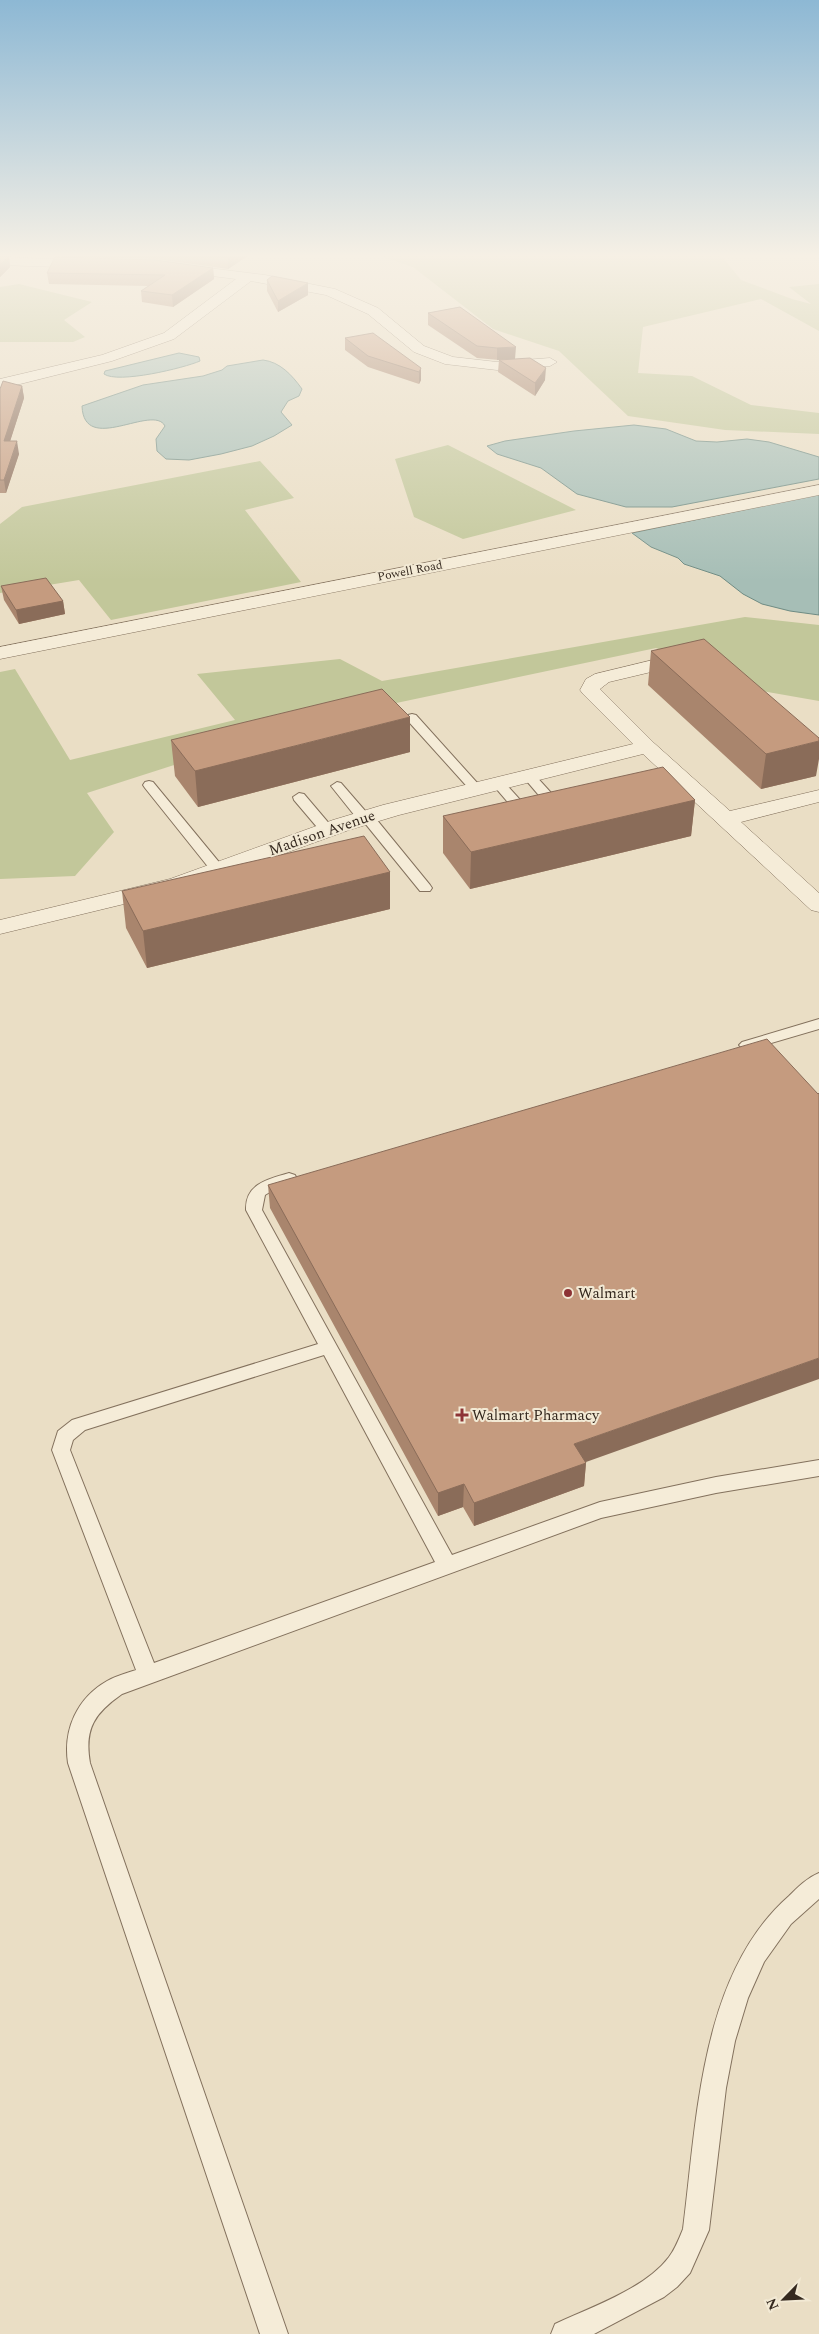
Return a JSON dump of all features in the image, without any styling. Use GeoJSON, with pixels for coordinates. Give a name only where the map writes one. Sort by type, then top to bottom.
{"type":"FeatureCollection","features":[{"type":"Feature","properties":{"kind":"street"},"geometry":{"type":"LineString","coordinates":[[0,384],[89,363]]}},
{"type":"Feature","properties":{"kind":"street"},"geometry":{"type":"LineString","coordinates":[[466,363],[484,366],[509,366],[541,363]]}},
{"type":"Feature","properties":{"kind":"street","name":"Powell Road"},"geometry":{"type":"LineString","coordinates":[[0,653],[819,490]]}},
{"type":"Feature","properties":{"kind":"street"},"geometry":{"type":"LineString","coordinates":[[693,657],[602,678],[590,686],[592,694],[819,905]]}},
{"type":"Feature","properties":{"kind":"street","name":"Madison Avenue"},"geometry":{"type":"LineString","coordinates":[[0,927],[213,877],[327,830],[366,817],[647,747]]}},
{"type":"Feature","properties":{"kind":"street"},"geometry":{"type":"LineString","coordinates":[[725,819],[819,796]]}},
{"type":"Feature","properties":{"kind":"lane"},"geometry":{"type":"LineString","coordinates":[[412,718],[476,789]]}},
{"type":"Feature","properties":{"kind":"lane"},"geometry":{"type":"LineString","coordinates":[[529,776],[561,812]]}},
{"type":"Feature","properties":{"kind":"lane"},"geometry":{"type":"LineString","coordinates":[[498,784],[530,820]]}},
{"type":"Feature","properties":{"kind":"lane"},"geometry":{"type":"LineString","coordinates":[[149,785],[213,877]]}},
{"type":"Feature","properties":{"kind":"lane"},"geometry":{"type":"LineString","coordinates":[[337,786],[366,817],[425,888]]}},
{"type":"Feature","properties":{"kind":"lane"},"geometry":{"type":"LineString","coordinates":[[299,797],[327,830]]}},
{"type":"Feature","properties":{"kind":"lane"},"geometry":{"type":"LineString","coordinates":[[734,1049],[819,1024]]}},
{"type":"Feature","properties":{"kind":"lane"},"geometry":{"type":"LineString","coordinates":[[309,1174],[264,1187],[255,1196],[254,1210],[447,1564]]}},
{"type":"Feature","properties":{"kind":"lane"},"geometry":{"type":"LineString","coordinates":[[148,1674],[61,1450],[65,1436],[79,1425],[328,1346]]}},
{"type":"Feature","properties":{"kind":"lane"},"geometry":{"type":"LineString","coordinates":[[274,2334],[76,1751],[80,1726],[88,1710],[100,1697],[116,1687],[148,1674],[548,1527],[624,1503],[716,1484],[819,1468]]}},
{"type":"Feature","properties":{"kind":"lane"},"geometry":{"type":"LineString","coordinates":[[565,2334],[648,2291],[676,2269],[686,2255],[696,2230],[716,2061],[730,2009],[751,1963],[776,1926],[807,1892],[819,1884]]}},
{"type":"Feature","properties":{"kind":"green space"},"geometry":{"type":"Polygon","coordinates":[[[572,363],[639,363],[638,373],[692,376],[751,405],[819,413],[819,434],[725,430],[628,416],[572,363]]]}},
{"type":"Feature","properties":{"kind":"green space"},"geometry":{"type":"Polygon","coordinates":[[[448,445],[576,510],[463,539],[414,517],[395,459],[448,445]]]}},
{"type":"Feature","properties":{"kind":"green space"},"geometry":{"type":"Polygon","coordinates":[[[260,461],[294,498],[245,510],[301,582],[111,620],[79,580],[0,593],[0,524],[22,507],[260,461]]]}},
{"type":"Feature","properties":{"kind":"green space"},"geometry":{"type":"Polygon","coordinates":[[[745,617],[819,625],[819,701],[750,689],[656,648],[311,721],[87,793],[114,832],[75,876],[0,879],[0,672],[15,669],[70,760],[235,720],[197,674],[340,659],[382,681],[745,617]]]}},
{"type":"Feature","properties":{"kind":"water"},"geometry":{"type":"Polygon","coordinates":[[[138,363],[194,363],[166,371],[136,376],[111,377],[104,374],[105,371],[138,363]]]}},
{"type":"Feature","properties":{"kind":"water"},"geometry":{"type":"Polygon","coordinates":[[[245,363],[275,363],[285,370],[302,389],[299,396],[288,401],[281,412],[292,425],[252,446],[189,460],[166,459],[157,451],[156,439],[165,426],[158,421],[147,420],[106,428],[94,427],[86,420],[82,406],[143,385],[203,376],[222,370],[227,366],[245,363]]]}},
{"type":"Feature","properties":{"kind":"water"},"geometry":{"type":"Polygon","coordinates":[[[634,425],[666,429],[696,441],[717,442],[747,439],[769,442],[819,457],[819,479],[672,507],[626,507],[577,494],[541,468],[497,454],[487,446],[505,441],[574,431],[634,425]]]}},
{"type":"Feature","properties":{"kind":"water"},"geometry":{"type":"Polygon","coordinates":[[[819,494],[819,615],[790,611],[762,604],[743,594],[720,576],[684,564],[678,558],[651,547],[632,533],[819,494]]]}},
{"type":"Feature","properties":{"kind":"building"},"geometry":{"type":"Polygon","coordinates":[[[390,363],[414,363],[421,368],[419,372],[390,363]]]}},
{"type":"Feature","properties":{"kind":"building"},"geometry":{"type":"Polygon","coordinates":[[[504,363],[538,363],[546,368],[535,383],[504,363]]]}},
{"type":"Feature","properties":{"kind":"building"},"geometry":{"type":"Polygon","coordinates":[[[3,381],[22,386],[4,441],[17,441],[4,480],[0,480],[0,389],[3,381]]]}},
{"type":"Feature","properties":{"kind":"building"},"geometry":{"type":"Polygon","coordinates":[[[46,578],[63,601],[16,610],[1,586],[46,578]]]}},
{"type":"Feature","properties":{"kind":"building"},"geometry":{"type":"Polygon","coordinates":[[[704,639],[819,738],[819,741],[766,754],[651,651],[704,639]]]}},
{"type":"Feature","properties":{"kind":"building"},"geometry":{"type":"Polygon","coordinates":[[[382,689],[410,717],[195,771],[171,740],[382,689]]]}},
{"type":"Feature","properties":{"kind":"building"},"geometry":{"type":"Polygon","coordinates":[[[663,767],[695,800],[471,852],[443,816],[663,767]]]}},
{"type":"Feature","properties":{"kind":"building"},"geometry":{"type":"Polygon","coordinates":[[[364,836],[390,872],[143,931],[122,891],[364,836]]]}},
{"type":"Feature","properties":{"kind":"building","name":"Walmart"},"geometry":{"type":"Polygon","coordinates":[[[767,1039],[819,1093],[819,1358],[574,1444],[586,1463],[474,1503],[464,1484],[438,1493],[268,1185],[767,1039]]]}},
{"type":"Feature","properties":{"kind":"place","name":"Walmart"},"geometry":{"type":"Point","coordinates":[568,1293]}},
{"type":"Feature","properties":{"kind":"place","name":"Walmart Pharmacy"},"geometry":{"type":"Point","coordinates":[462,1415]}}]}
